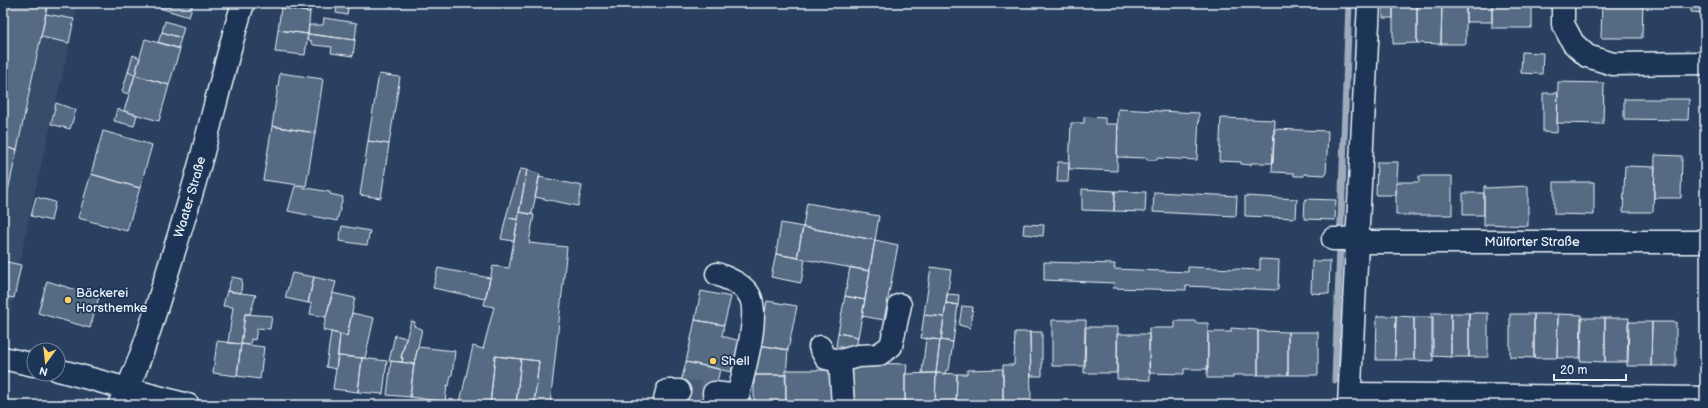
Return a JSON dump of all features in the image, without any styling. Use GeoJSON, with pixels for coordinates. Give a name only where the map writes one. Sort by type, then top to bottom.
{"type":"FeatureCollection","features":[{"type":"Feature","properties":{"kind":"street","name":"Waater Straße"},"geometry":{"type":"LineString","coordinates":[[124,397],[151,324],[174,251],[243,3]]}},
{"type":"Feature","properties":{"kind":"street"},"geometry":{"type":"LineString","coordinates":[[1369,3],[1348,239],[1350,399],[1705,398]]}},
{"type":"Feature","properties":{"kind":"street"},"geometry":{"type":"LineString","coordinates":[[1563,3],[1563,24],[1573,44],[1587,56],[1613,64],[1705,63]]}},
{"type":"Feature","properties":{"kind":"street","name":"Mülforter Straße"},"geometry":{"type":"LineString","coordinates":[[1348,239],[1698,242],[1705,239]]}},
{"type":"Feature","properties":{"kind":"street"},"geometry":{"type":"LineString","coordinates":[[714,393],[737,400],[754,324],[754,308],[750,294],[739,284],[717,274]]}},
{"type":"Feature","properties":{"kind":"street"},"geometry":{"type":"LineString","coordinates":[[820,347],[826,358],[840,361],[858,356],[878,355],[891,346],[900,305]]}},
{"type":"Feature","properties":{"kind":"street"},"geometry":{"type":"LineString","coordinates":[[3,358],[26,363]]}},
{"type":"Feature","properties":{"kind":"street"},"geometry":{"type":"LineString","coordinates":[[840,361],[843,405]]}},
{"type":"Feature","properties":{"kind":"street"},"geometry":{"type":"LineString","coordinates":[[66,373],[124,397],[188,405]]}},
{"type":"Feature","properties":{"kind":"shaded area"},"geometry":{"type":"Polygon","coordinates":[[[3,3],[77,3],[70,42],[29,217],[3,351],[3,3]]]}},
{"type":"Feature","properties":{"kind":"building"},"geometry":{"type":"Polygon","coordinates":[[[3,3],[48,3],[17,150],[3,147],[3,3]]]}},
{"type":"Feature","properties":{"kind":"building"},"geometry":{"type":"Polygon","coordinates":[[[143,3],[193,3],[189,17],[143,3]]]}},
{"type":"Feature","properties":{"kind":"building"},"geometry":{"type":"Polygon","coordinates":[[[339,3],[339,7],[321,4],[339,3]]]}},
{"type":"Feature","properties":{"kind":"building"},"geometry":{"type":"Polygon","coordinates":[[[1383,3],[1393,3],[1393,18],[1383,18],[1383,3]]]}},
{"type":"Feature","properties":{"kind":"building"},"geometry":{"type":"Polygon","coordinates":[[[1393,3],[1417,3],[1417,43],[1393,44],[1393,3]]]}},
{"type":"Feature","properties":{"kind":"building"},"geometry":{"type":"Polygon","coordinates":[[[1417,3],[1442,3],[1441,44],[1417,43],[1417,3]]]}},
{"type":"Feature","properties":{"kind":"building"},"geometry":{"type":"Polygon","coordinates":[[[1442,3],[1466,3],[1466,44],[1441,44],[1442,3]]]}},
{"type":"Feature","properties":{"kind":"building"},"geometry":{"type":"Polygon","coordinates":[[[1466,3],[1492,3],[1492,22],[1466,22],[1466,3]]]}},
{"type":"Feature","properties":{"kind":"building"},"geometry":{"type":"Polygon","coordinates":[[[1492,3],[1532,3],[1532,28],[1492,28],[1492,3]]]}},
{"type":"Feature","properties":{"kind":"building"},"geometry":{"type":"Polygon","coordinates":[[[1602,3],[1643,3],[1642,38],[1601,38],[1602,3]]]}},
{"type":"Feature","properties":{"kind":"building"},"geometry":{"type":"Polygon","coordinates":[[[1691,3],[1705,3],[1705,13],[1691,12],[1691,3]]]}},
{"type":"Feature","properties":{"kind":"building"},"geometry":{"type":"Polygon","coordinates":[[[295,6],[311,8],[310,12],[294,10],[295,6]]]}},
{"type":"Feature","properties":{"kind":"building"},"geometry":{"type":"Polygon","coordinates":[[[337,6],[348,8],[347,15],[336,13],[337,6]]]}},
{"type":"Feature","properties":{"kind":"building"},"geometry":{"type":"Polygon","coordinates":[[[281,8],[310,12],[308,34],[278,30],[281,8]]]}},
{"type":"Feature","properties":{"kind":"building"},"geometry":{"type":"Polygon","coordinates":[[[46,14],[74,19],[69,43],[41,37],[46,14]]]}},
{"type":"Feature","properties":{"kind":"building"},"geometry":{"type":"Polygon","coordinates":[[[324,18],[357,23],[355,40],[308,34],[309,25],[323,25],[324,18]]]}},
{"type":"Feature","properties":{"kind":"building"},"geometry":{"type":"Polygon","coordinates":[[[165,21],[184,27],[181,38],[162,32],[165,21]]]}},
{"type":"Feature","properties":{"kind":"building"},"geometry":{"type":"Polygon","coordinates":[[[278,30],[308,34],[305,55],[275,52],[278,30]]]}},
{"type":"Feature","properties":{"kind":"building"},"geometry":{"type":"Polygon","coordinates":[[[162,32],[181,38],[178,48],[158,42],[162,32]]]}},
{"type":"Feature","properties":{"kind":"building"},"geometry":{"type":"Polygon","coordinates":[[[308,34],[355,40],[353,56],[331,53],[332,47],[314,45],[311,43],[312,41],[307,40],[308,34]]]}},
{"type":"Feature","properties":{"kind":"building"},"geometry":{"type":"Polygon","coordinates":[[[145,39],[180,49],[169,85],[135,75],[145,39]]]}},
{"type":"Feature","properties":{"kind":"building"},"geometry":{"type":"Polygon","coordinates":[[[1522,52],[1543,53],[1542,74],[1521,73],[1522,52]]]}},
{"type":"Feature","properties":{"kind":"building"},"geometry":{"type":"Polygon","coordinates":[[[133,55],[140,58],[135,75],[128,72],[133,55]]]}},
{"type":"Feature","properties":{"kind":"building"},"geometry":{"type":"Polygon","coordinates":[[[128,72],[135,75],[129,94],[122,92],[128,72]]]}},
{"type":"Feature","properties":{"kind":"building"},"geometry":{"type":"Polygon","coordinates":[[[280,73],[323,79],[315,133],[272,126],[280,73]]]}},
{"type":"Feature","properties":{"kind":"building"},"geometry":{"type":"Polygon","coordinates":[[[379,74],[400,77],[389,144],[368,141],[379,74]]]}},
{"type":"Feature","properties":{"kind":"building"},"geometry":{"type":"Polygon","coordinates":[[[135,75],[169,85],[159,121],[124,111],[135,75]]]}},
{"type":"Feature","properties":{"kind":"building"},"geometry":{"type":"Polygon","coordinates":[[[1558,82],[1604,83],[1603,124],[1557,123],[1558,82]]]}},
{"type":"Feature","properties":{"kind":"building"},"geometry":{"type":"Polygon","coordinates":[[[1543,93],[1558,93],[1557,133],[1543,132],[1543,93]]]}},
{"type":"Feature","properties":{"kind":"building"},"geometry":{"type":"Polygon","coordinates":[[[1624,99],[1689,99],[1688,120],[1624,119],[1624,99]]]}},
{"type":"Feature","properties":{"kind":"building"},"geometry":{"type":"Polygon","coordinates":[[[56,103],[76,110],[70,129],[51,124],[56,103]]]}},
{"type":"Feature","properties":{"kind":"building"},"geometry":{"type":"Polygon","coordinates":[[[117,109],[137,115],[134,126],[114,121],[117,109]]]}},
{"type":"Feature","properties":{"kind":"building"},"geometry":{"type":"Polygon","coordinates":[[[1118,109],[1199,113],[1197,160],[1157,158],[1157,160],[1147,160],[1147,158],[1117,157],[1118,109]]]}},
{"type":"Feature","properties":{"kind":"building"},"geometry":{"type":"Polygon","coordinates":[[[1084,117],[1105,118],[1105,124],[1118,124],[1117,171],[1069,169],[1071,123],[1084,123],[1084,117]]]}},
{"type":"Feature","properties":{"kind":"building"},"geometry":{"type":"Polygon","coordinates":[[[1221,118],[1275,120],[1273,163],[1251,163],[1251,165],[1241,164],[1241,162],[1219,161],[1221,118]]]}},
{"type":"Feature","properties":{"kind":"building"},"geometry":{"type":"Polygon","coordinates":[[[272,126],[315,133],[306,186],[263,180],[272,126]]]}},
{"type":"Feature","properties":{"kind":"building"},"geometry":{"type":"Polygon","coordinates":[[[1274,129],[1328,131],[1326,175],[1304,174],[1304,176],[1294,176],[1294,173],[1272,172],[1274,129]]]}},
{"type":"Feature","properties":{"kind":"building"},"geometry":{"type":"Polygon","coordinates":[[[103,131],[152,145],[140,188],[91,174],[103,131]]]}},
{"type":"Feature","properties":{"kind":"building"},"geometry":{"type":"Polygon","coordinates":[[[1702,140],[1705,140],[1705,181],[1702,181],[1702,140]]]}},
{"type":"Feature","properties":{"kind":"building"},"geometry":{"type":"Polygon","coordinates":[[[368,141],[389,144],[381,198],[360,195],[368,141]]]}},
{"type":"Feature","properties":{"kind":"building"},"geometry":{"type":"Polygon","coordinates":[[[3,147],[17,150],[3,213],[3,147]]]}},
{"type":"Feature","properties":{"kind":"building"},"geometry":{"type":"Polygon","coordinates":[[[1655,155],[1682,156],[1681,198],[1654,198],[1655,155]]]}},
{"type":"Feature","properties":{"kind":"building"},"geometry":{"type":"Polygon","coordinates":[[[1058,162],[1069,162],[1068,182],[1057,182],[1058,162]]]}},
{"type":"Feature","properties":{"kind":"building"},"geometry":{"type":"Polygon","coordinates":[[[1377,162],[1398,162],[1396,195],[1376,195],[1377,162]]]}},
{"type":"Feature","properties":{"kind":"building"},"geometry":{"type":"Polygon","coordinates":[[[1625,166],[1655,167],[1653,212],[1623,212],[1625,166]]]}},
{"type":"Feature","properties":{"kind":"building"},"geometry":{"type":"Polygon","coordinates":[[[520,169],[527,170],[518,220],[506,217],[520,169]]]}},
{"type":"Feature","properties":{"kind":"building"},"geometry":{"type":"Polygon","coordinates":[[[527,170],[540,174],[532,214],[519,212],[527,170]]]}},
{"type":"Feature","properties":{"kind":"building"},"geometry":{"type":"Polygon","coordinates":[[[91,174],[140,188],[127,231],[78,218],[91,174]]]}},
{"type":"Feature","properties":{"kind":"building"},"geometry":{"type":"Polygon","coordinates":[[[1419,176],[1452,176],[1452,215],[1396,215],[1396,182],[1419,182],[1419,176]]]}},
{"type":"Feature","properties":{"kind":"building"},"geometry":{"type":"Polygon","coordinates":[[[539,177],[582,186],[578,206],[535,197],[539,177]]]}},
{"type":"Feature","properties":{"kind":"building"},"geometry":{"type":"Polygon","coordinates":[[[1554,182],[1594,182],[1594,215],[1554,214],[1554,182]]]}},
{"type":"Feature","properties":{"kind":"building"},"geometry":{"type":"Polygon","coordinates":[[[295,186],[330,192],[330,194],[343,197],[337,221],[288,211],[295,186]]]}},
{"type":"Feature","properties":{"kind":"building"},"geometry":{"type":"Polygon","coordinates":[[[1484,186],[1486,186],[1486,188],[1528,186],[1528,226],[1486,224],[1486,226],[1484,226],[1484,186]]]}},
{"type":"Feature","properties":{"kind":"building"},"geometry":{"type":"Polygon","coordinates":[[[1082,189],[1115,191],[1114,211],[1082,210],[1082,189]]]}},
{"type":"Feature","properties":{"kind":"building"},"geometry":{"type":"Polygon","coordinates":[[[1115,191],[1146,192],[1145,212],[1114,211],[1115,191]]]}},
{"type":"Feature","properties":{"kind":"building"},"geometry":{"type":"Polygon","coordinates":[[[1154,192],[1237,196],[1236,216],[1153,212],[1154,192]]]}},
{"type":"Feature","properties":{"kind":"building"},"geometry":{"type":"Polygon","coordinates":[[[1463,193],[1484,193],[1484,215],[1463,215],[1463,193]]]}},
{"type":"Feature","properties":{"kind":"building"},"geometry":{"type":"Polygon","coordinates":[[[1245,196],[1297,199],[1296,218],[1245,216],[1245,196]]]}},
{"type":"Feature","properties":{"kind":"building"},"geometry":{"type":"Polygon","coordinates":[[[36,197],[55,202],[51,221],[31,216],[36,197]]]}},
{"type":"Feature","properties":{"kind":"building"},"geometry":{"type":"Polygon","coordinates":[[[1305,199],[1336,200],[1335,220],[1304,219],[1305,199]]]}},
{"type":"Feature","properties":{"kind":"building"},"geometry":{"type":"Polygon","coordinates":[[[807,203],[879,216],[875,240],[803,227],[807,203]]]}},
{"type":"Feature","properties":{"kind":"building"},"geometry":{"type":"Polygon","coordinates":[[[519,212],[534,215],[529,243],[567,247],[550,405],[534,405],[539,361],[495,356],[490,405],[460,402],[473,346],[483,349],[494,307],[484,305],[493,266],[509,268],[519,212]]]}},
{"type":"Feature","properties":{"kind":"building"},"geometry":{"type":"Polygon","coordinates":[[[506,217],[518,220],[514,241],[501,239],[506,217]]]}},
{"type":"Feature","properties":{"kind":"building"},"geometry":{"type":"Polygon","coordinates":[[[781,223],[803,227],[797,258],[776,254],[781,223]]]}},
{"type":"Feature","properties":{"kind":"building"},"geometry":{"type":"Polygon","coordinates":[[[1024,224],[1044,225],[1043,236],[1023,234],[1024,224]]]}},
{"type":"Feature","properties":{"kind":"building"},"geometry":{"type":"Polygon","coordinates":[[[342,226],[370,231],[367,245],[339,241],[342,226]]]}},
{"type":"Feature","properties":{"kind":"building"},"geometry":{"type":"Polygon","coordinates":[[[803,227],[875,240],[869,271],[797,258],[803,227]]]}},
{"type":"Feature","properties":{"kind":"building"},"geometry":{"type":"Polygon","coordinates":[[[875,240],[898,245],[884,320],[862,316],[875,240]]]}},
{"type":"Feature","properties":{"kind":"building"},"geometry":{"type":"Polygon","coordinates":[[[776,254],[805,259],[801,283],[771,277],[776,254]]]}},
{"type":"Feature","properties":{"kind":"building"},"geometry":{"type":"Polygon","coordinates":[[[1260,259],[1279,260],[1278,290],[1186,286],[1186,290],[1113,288],[1114,283],[1044,280],[1044,262],[1115,264],[1114,269],[1188,272],[1188,267],[1260,270],[1260,259]]]}},
{"type":"Feature","properties":{"kind":"building"},"geometry":{"type":"Polygon","coordinates":[[[3,261],[21,265],[14,298],[3,296],[3,261]]]}},
{"type":"Feature","properties":{"kind":"building"},"geometry":{"type":"Polygon","coordinates":[[[1312,261],[1330,261],[1329,294],[1311,293],[1312,261]]]}},
{"type":"Feature","properties":{"kind":"building"},"geometry":{"type":"Polygon","coordinates":[[[850,267],[870,271],[865,300],[845,296],[850,267]]]}},
{"type":"Feature","properties":{"kind":"building"},"geometry":{"type":"Polygon","coordinates":[[[931,267],[951,270],[944,317],[924,315],[931,267]]]}},
{"type":"Feature","properties":{"kind":"building"},"geometry":{"type":"Polygon","coordinates":[[[438,268],[490,278],[485,299],[433,288],[438,268]]]}},
{"type":"Feature","properties":{"kind":"building"},"geometry":{"type":"Polygon","coordinates":[[[292,273],[314,277],[308,303],[285,298],[292,273]]]}},
{"type":"Feature","properties":{"kind":"building"},"geometry":{"type":"Polygon","coordinates":[[[232,277],[242,279],[241,293],[227,291],[232,277]]]}},
{"type":"Feature","properties":{"kind":"building"},"geometry":{"type":"Polygon","coordinates":[[[314,277],[336,282],[326,317],[310,314],[312,303],[308,303],[314,277]]]}},
{"type":"Feature","properties":{"kind":"building"},"geometry":{"type":"Polygon","coordinates":[[[47,281],[99,297],[90,328],[38,313],[47,281]]]}},
{"type":"Feature","properties":{"kind":"building"},"geometry":{"type":"Polygon","coordinates":[[[227,291],[256,295],[250,314],[245,314],[241,344],[228,343],[233,307],[223,306],[227,291]]]}},
{"type":"Feature","properties":{"kind":"building"},"geometry":{"type":"Polygon","coordinates":[[[701,291],[731,297],[724,325],[695,320],[701,291]]]}},
{"type":"Feature","properties":{"kind":"building"},"geometry":{"type":"Polygon","coordinates":[[[332,293],[355,298],[347,336],[323,330],[332,293]]]}},
{"type":"Feature","properties":{"kind":"building"},"geometry":{"type":"Polygon","coordinates":[[[947,294],[959,295],[958,305],[946,303],[947,294]]]}},
{"type":"Feature","properties":{"kind":"building"},"geometry":{"type":"Polygon","coordinates":[[[845,296],[865,300],[858,337],[838,333],[845,296]]]}},
{"type":"Feature","properties":{"kind":"building"},"geometry":{"type":"Polygon","coordinates":[[[767,301],[797,306],[788,350],[759,345],[767,301]]]}},
{"type":"Feature","properties":{"kind":"building"},"geometry":{"type":"Polygon","coordinates":[[[946,303],[958,305],[953,342],[941,340],[946,303]]]}},
{"type":"Feature","properties":{"kind":"building"},"geometry":{"type":"Polygon","coordinates":[[[962,306],[973,307],[970,328],[959,325],[962,306]]]}},
{"type":"Feature","properties":{"kind":"building"},"geometry":{"type":"Polygon","coordinates":[[[352,313],[374,318],[365,358],[338,356],[340,334],[347,336],[352,313]]]}},
{"type":"Feature","properties":{"kind":"building"},"geometry":{"type":"Polygon","coordinates":[[[1432,313],[1451,313],[1451,357],[1432,356],[1432,313]]]}},
{"type":"Feature","properties":{"kind":"building"},"geometry":{"type":"Polygon","coordinates":[[[1451,313],[1469,313],[1469,357],[1451,357],[1451,313]]]}},
{"type":"Feature","properties":{"kind":"building"},"geometry":{"type":"Polygon","coordinates":[[[1469,313],[1488,313],[1488,357],[1469,357],[1469,313]]]}},
{"type":"Feature","properties":{"kind":"building"},"geometry":{"type":"Polygon","coordinates":[[[245,314],[272,316],[270,329],[257,328],[255,340],[251,339],[250,345],[241,344],[245,314]]]}},
{"type":"Feature","properties":{"kind":"building"},"geometry":{"type":"Polygon","coordinates":[[[1510,314],[1534,314],[1534,358],[1510,357],[1510,314]]]}},
{"type":"Feature","properties":{"kind":"building"},"geometry":{"type":"Polygon","coordinates":[[[1534,314],[1558,314],[1557,358],[1534,358],[1534,314]]]}},
{"type":"Feature","properties":{"kind":"building"},"geometry":{"type":"Polygon","coordinates":[[[1558,314],[1582,315],[1581,358],[1557,358],[1558,314]]]}},
{"type":"Feature","properties":{"kind":"building"},"geometry":{"type":"Polygon","coordinates":[[[924,315],[944,317],[941,340],[921,338],[924,315]]]}},
{"type":"Feature","properties":{"kind":"building"},"geometry":{"type":"Polygon","coordinates":[[[1377,316],[1396,316],[1395,360],[1376,360],[1377,316]]]}},
{"type":"Feature","properties":{"kind":"building"},"geometry":{"type":"Polygon","coordinates":[[[1396,316],[1414,317],[1414,360],[1395,360],[1396,316]]]}},
{"type":"Feature","properties":{"kind":"building"},"geometry":{"type":"Polygon","coordinates":[[[1414,317],[1433,317],[1433,361],[1414,360],[1414,317]]]}},
{"type":"Feature","properties":{"kind":"building"},"geometry":{"type":"Polygon","coordinates":[[[1581,318],[1605,318],[1605,362],[1580,361],[1581,318]]]}},
{"type":"Feature","properties":{"kind":"building"},"geometry":{"type":"Polygon","coordinates":[[[1605,318],[1629,318],[1628,362],[1605,362],[1605,318]]]}},
{"type":"Feature","properties":{"kind":"building"},"geometry":{"type":"Polygon","coordinates":[[[695,320],[724,325],[722,336],[740,341],[731,372],[686,362],[695,320]]]}},
{"type":"Feature","properties":{"kind":"building"},"geometry":{"type":"Polygon","coordinates":[[[1052,320],[1086,320],[1085,366],[1052,366],[1052,320]]]}},
{"type":"Feature","properties":{"kind":"building"},"geometry":{"type":"Polygon","coordinates":[[[411,321],[415,322],[414,326],[422,329],[414,364],[402,362],[403,358],[401,358],[411,321]]]}},
{"type":"Feature","properties":{"kind":"building"},"geometry":{"type":"Polygon","coordinates":[[[1175,321],[1196,321],[1195,323],[1208,323],[1208,369],[1184,369],[1184,374],[1149,373],[1149,328],[1175,328],[1175,321]]]}},
{"type":"Feature","properties":{"kind":"building"},"geometry":{"type":"Polygon","coordinates":[[[1628,322],[1652,322],[1651,366],[1627,366],[1628,322]]]}},
{"type":"Feature","properties":{"kind":"building"},"geometry":{"type":"Polygon","coordinates":[[[1652,322],[1676,322],[1676,366],[1651,366],[1652,322]]]}},
{"type":"Feature","properties":{"kind":"building"},"geometry":{"type":"Polygon","coordinates":[[[1085,327],[1118,327],[1117,373],[1084,373],[1085,327]]]}},
{"type":"Feature","properties":{"kind":"building"},"geometry":{"type":"Polygon","coordinates":[[[1231,328],[1258,330],[1258,375],[1233,375],[1233,378],[1207,378],[1208,332],[1231,332],[1231,328]]]}},
{"type":"Feature","properties":{"kind":"building"},"geometry":{"type":"Polygon","coordinates":[[[1258,331],[1288,332],[1288,375],[1258,375],[1258,331]]]}},
{"type":"Feature","properties":{"kind":"building"},"geometry":{"type":"Polygon","coordinates":[[[331,332],[340,334],[336,369],[326,367],[331,332]]]}},
{"type":"Feature","properties":{"kind":"building"},"geometry":{"type":"Polygon","coordinates":[[[1015,332],[1030,332],[1031,405],[1003,405],[1003,365],[1014,365],[1015,332]]]}},
{"type":"Feature","properties":{"kind":"building"},"geometry":{"type":"Polygon","coordinates":[[[1030,332],[1042,332],[1042,376],[1031,376],[1030,332]]]}},
{"type":"Feature","properties":{"kind":"building"},"geometry":{"type":"Polygon","coordinates":[[[1288,332],[1318,332],[1318,375],[1288,375],[1288,332]]]}},
{"type":"Feature","properties":{"kind":"building"},"geometry":{"type":"Polygon","coordinates":[[[838,333],[858,337],[856,350],[836,346],[838,333]]]}},
{"type":"Feature","properties":{"kind":"building"},"geometry":{"type":"Polygon","coordinates":[[[1117,334],[1149,334],[1150,380],[1117,379],[1117,334]]]}},
{"type":"Feature","properties":{"kind":"building"},"geometry":{"type":"Polygon","coordinates":[[[395,335],[406,338],[401,358],[403,358],[402,362],[389,361],[395,335]]]}},
{"type":"Feature","properties":{"kind":"building"},"geometry":{"type":"Polygon","coordinates":[[[926,338],[940,340],[936,373],[922,373],[926,338]]]}},
{"type":"Feature","properties":{"kind":"building"},"geometry":{"type":"Polygon","coordinates":[[[940,340],[953,342],[949,370],[946,370],[945,374],[936,373],[940,340]]]}},
{"type":"Feature","properties":{"kind":"building"},"geometry":{"type":"Polygon","coordinates":[[[217,341],[241,344],[237,376],[213,373],[217,341]]]}},
{"type":"Feature","properties":{"kind":"building"},"geometry":{"type":"Polygon","coordinates":[[[241,344],[264,347],[260,379],[237,376],[241,344]]]}},
{"type":"Feature","properties":{"kind":"building"},"geometry":{"type":"Polygon","coordinates":[[[759,345],[788,350],[786,375],[754,375],[759,345]]]}},
{"type":"Feature","properties":{"kind":"building"},"geometry":{"type":"Polygon","coordinates":[[[418,347],[455,351],[452,375],[449,386],[447,385],[445,402],[410,397],[414,364],[418,347]]]}},
{"type":"Feature","properties":{"kind":"building"},"geometry":{"type":"Polygon","coordinates":[[[338,356],[362,358],[358,392],[333,389],[338,356]]]}},
{"type":"Feature","properties":{"kind":"building"},"geometry":{"type":"Polygon","coordinates":[[[495,356],[521,359],[516,405],[490,405],[495,356]]]}},
{"type":"Feature","properties":{"kind":"building"},"geometry":{"type":"Polygon","coordinates":[[[362,358],[387,361],[383,394],[358,392],[362,358]]]}},
{"type":"Feature","properties":{"kind":"building"},"geometry":{"type":"Polygon","coordinates":[[[521,359],[539,361],[534,405],[516,405],[521,359]]]}},
{"type":"Feature","properties":{"kind":"building"},"geometry":{"type":"Polygon","coordinates":[[[391,361],[414,364],[410,397],[387,395],[391,361]]]}},
{"type":"Feature","properties":{"kind":"building"},"geometry":{"type":"Polygon","coordinates":[[[686,362],[720,369],[712,405],[675,405],[686,362]]]}},
{"type":"Feature","properties":{"kind":"building"},"geometry":{"type":"Polygon","coordinates":[[[853,363],[907,364],[905,374],[905,405],[852,405],[853,363]]]}},
{"type":"Feature","properties":{"kind":"building"},"geometry":{"type":"Polygon","coordinates":[[[1003,369],[1003,405],[956,405],[957,374],[967,374],[967,370],[1003,369]]]}},
{"type":"Feature","properties":{"kind":"building"},"geometry":{"type":"Polygon","coordinates":[[[785,370],[830,370],[831,405],[786,405],[785,370]]]}},
{"type":"Feature","properties":{"kind":"building"},"geometry":{"type":"Polygon","coordinates":[[[936,373],[957,374],[956,405],[935,405],[936,373]]]}},
{"type":"Feature","properties":{"kind":"building"},"geometry":{"type":"Polygon","coordinates":[[[936,373],[935,405],[905,405],[905,374],[936,373]]]}},
{"type":"Feature","properties":{"kind":"building"},"geometry":{"type":"Polygon","coordinates":[[[754,375],[786,375],[786,405],[754,405],[754,375]]]}},
{"type":"Feature","properties":{"kind":"waterway"},"geometry":{"type":"LineString","coordinates":[[1335,380],[1349,3]]}},
{"type":"Feature","properties":{"kind":"tunnel"},"geometry":{"type":"LineString","coordinates":[[679,391],[714,393]]}},
{"type":"Feature","properties":{"kind":"place","name":"Bäckerei Horsthemke"},"geometry":{"type":"Point","coordinates":[68,300]}},
{"type":"Feature","properties":{"kind":"place","name":"Shell"},"geometry":{"type":"Point","coordinates":[713,361]}}]}
